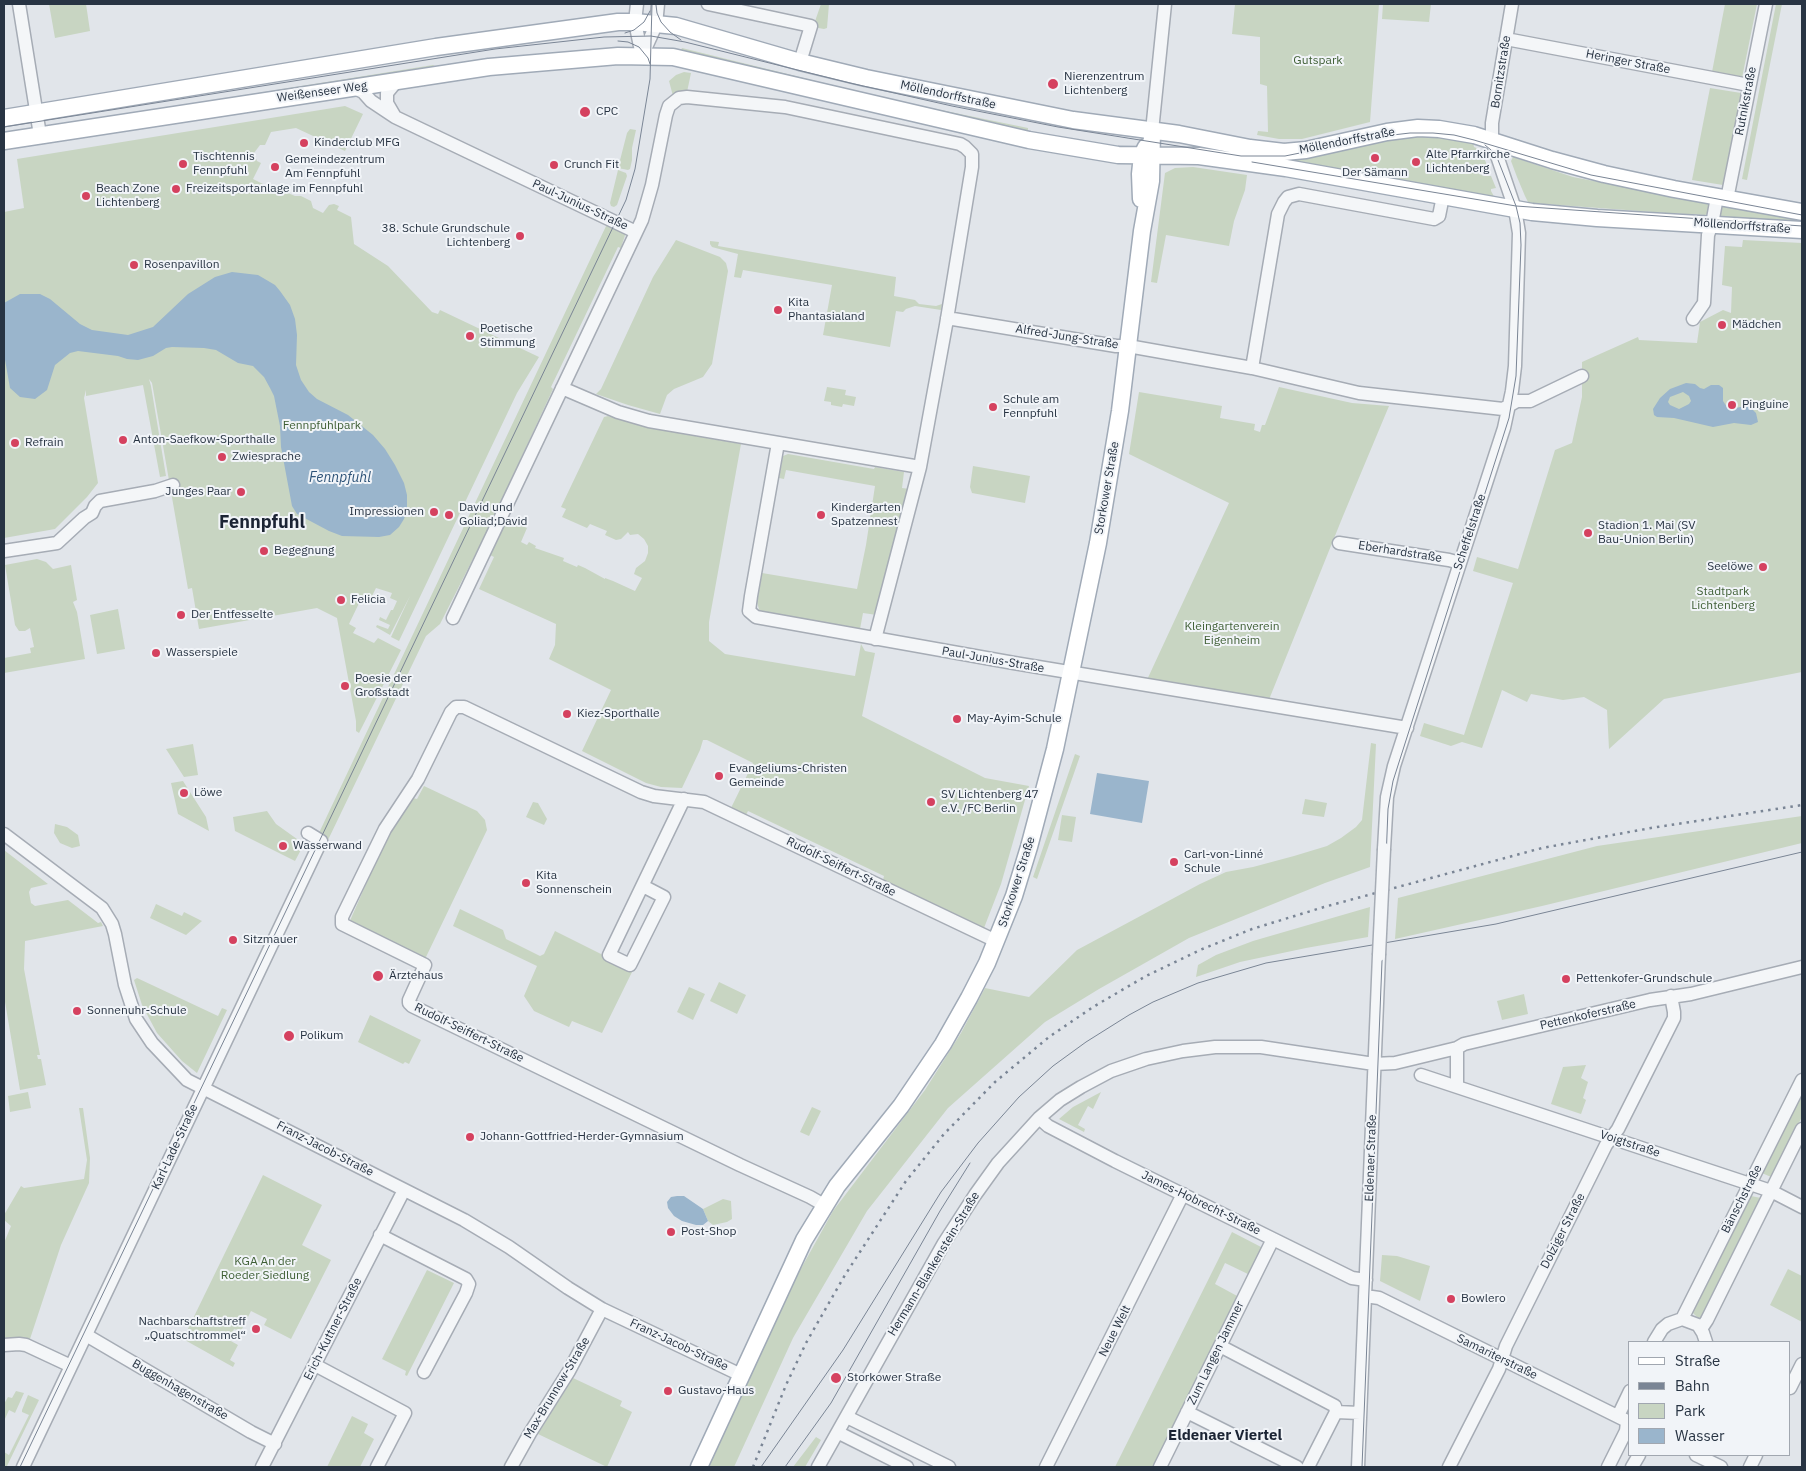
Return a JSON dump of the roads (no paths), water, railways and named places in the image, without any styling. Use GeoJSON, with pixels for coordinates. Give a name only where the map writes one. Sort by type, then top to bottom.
{"type":"FeatureCollection","features":[{"type":"Feature","properties":{"kind":"main road","name":"Weißenseer Weg"},"geometry":{"type":"LineString","coordinates":[[4,118],[436,47],[618,22],[637,11],[657,13]]}},
{"type":"Feature","properties":{"kind":"main road","name":"Möllendorffstraße"},"geometry":{"type":"LineString","coordinates":[[657,13],[683,28],[800,62],[871,80],[1033,113],[1179,134],[1250,148],[1284,152],[1306,150],[1387,132],[1418,128],[1456,132],[1492,140],[1552,160],[1604,174],[1802,212]]}},
{"type":"Feature","properties":{"kind":"main road","name":"Weißenseer Weg"},"geometry":{"type":"LineString","coordinates":[[4,141],[489,67],[642,56]]}},
{"type":"Feature","properties":{"kind":"main road","name":"Möllendorffstraße"},"geometry":{"type":"LineString","coordinates":[[642,56],[687,60],[1029,140],[1123,156],[1200,156],[1286,168],[1515,210],[1597,218],[1802,230]]}},
{"type":"Feature","properties":{"kind":"main road","name":"Storkower Straße"},"geometry":{"type":"LineString","coordinates":[[699,1467],[804,1240],[824,1205],[901,1106],[960,1015],[996,941],[1014,896],[1029,848],[1055,749],[1098,543],[1120,411],[1142,226],[1151,181],[1147,155],[1152,131]]}},
{"type":"Feature","properties":{"kind":"street"},"geometry":{"type":"LineString","coordinates":[[19,4],[40,135]]}},
{"type":"Feature","properties":{"kind":"street"},"geometry":{"type":"LineString","coordinates":[[708,4],[811,26],[800,62]]}},
{"type":"Feature","properties":{"kind":"street"},"geometry":{"type":"LineString","coordinates":[[1152,131],[1165,4]]}},
{"type":"Feature","properties":{"kind":"street","name":"Bornitzstraße"},"geometry":{"type":"LineString","coordinates":[[1492,140],[1492,123],[1512,4]]}},
{"type":"Feature","properties":{"kind":"street","name":"Rutnikstraße"},"geometry":{"type":"LineString","coordinates":[[1693,319],[1704,303],[1708,236],[1722,198],[1766,4]]}},
{"type":"Feature","properties":{"kind":"street"},"geometry":{"type":"LineString","coordinates":[[637,11],[642,56]]}},
{"type":"Feature","properties":{"kind":"street"},"geometry":{"type":"LineString","coordinates":[[642,56],[657,13]]}},
{"type":"Feature","properties":{"kind":"street","name":"Heringer Straße"},"geometry":{"type":"LineString","coordinates":[[1506,39],[1749,85]]}},
{"type":"Feature","properties":{"kind":"street"},"geometry":{"type":"LineString","coordinates":[[395,117],[387,103],[387,93],[396,82]]}},
{"type":"Feature","properties":{"kind":"street","name":"Paul-Junius-Straße"},"geometry":{"type":"LineString","coordinates":[[352,87],[362,92],[371,102],[395,117],[636,232],[453,618]]}},
{"type":"Feature","properties":{"kind":"street"},"geometry":{"type":"LineString","coordinates":[[636,232],[642,220],[652,185],[670,103],[686,96],[785,107],[960,144],[972,154],[972,167],[947,318],[920,467],[876,639]]}},
{"type":"Feature","properties":{"kind":"street","name":"Scheffelstraße"},"geometry":{"type":"LineString","coordinates":[[1384,849],[1387,797],[1390,781],[1504,428],[1510,404],[1515,366],[1519,244],[1515,210],[1492,140]]}},
{"type":"Feature","properties":{"kind":"street"},"geometry":{"type":"LineString","coordinates":[[1252,368],[1278,214],[1288,198],[1299,194],[1436,219],[1439,216],[1443,196]]}},
{"type":"Feature","properties":{"kind":"street","name":"Alfred-Jung-Straße"},"geometry":{"type":"LineString","coordinates":[[947,318],[1128,346],[1252,368],[1359,393],[1503,409],[1517,401],[1530,401],[1582,376]]}},
{"type":"Feature","properties":{"kind":"street"},"geometry":{"type":"LineString","coordinates":[[562,388],[601,406],[632,417],[778,444],[920,467]]}},
{"type":"Feature","properties":{"kind":"street","name":"Paul-Junius-Straße"},"geometry":{"type":"LineString","coordinates":[[778,444],[750,611],[756,617],[1071,673],[1407,728]]}},
{"type":"Feature","properties":{"kind":"street"},"geometry":{"type":"LineString","coordinates":[[4,551],[57,542],[92,513],[100,501],[172,485]]}},
{"type":"Feature","properties":{"kind":"street","name":"Eberhardstraße"},"geometry":{"type":"LineString","coordinates":[[1340,543],[1460,563]]}},
{"type":"Feature","properties":{"kind":"street","name":"Rudolf-Seiffert-Straße"},"geometry":{"type":"LineString","coordinates":[[824,1205],[412,1006],[409,1003],[425,965],[342,924],[342,917],[385,829],[418,779],[451,712],[456,707],[464,707],[641,792],[654,796],[704,802],[996,941]]}},
{"type":"Feature","properties":{"kind":"street"},"geometry":{"type":"LineString","coordinates":[[643,886],[664,897],[630,965],[609,955],[684,799]]}},
{"type":"Feature","properties":{"kind":"street","name":"Karl-Lade-Straße"},"geometry":{"type":"LineString","coordinates":[[23,1467],[321,841],[308,833]]}},
{"type":"Feature","properties":{"kind":"street","name":"Franz-Jacob-Straße"},"geometry":{"type":"LineString","coordinates":[[4,834],[102,908],[112,924],[125,985],[136,1019],[165,1059],[187,1080],[464,1220],[502,1242],[602,1309],[741,1375]]}},
{"type":"Feature","properties":{"kind":"street","name":"Eldenaer Straße"},"geometry":{"type":"LineString","coordinates":[[1358,1467],[1384,849]]}},
{"type":"Feature","properties":{"kind":"street","name":"Pettenkoferstraße"},"geometry":{"type":"LineString","coordinates":[[1374,1064],[1395,1063],[1457,1048],[1464,1044],[1802,967]]}},
{"type":"Feature","properties":{"kind":"street","name":"Dolziger Straße"},"geometry":{"type":"LineString","coordinates":[[1449,1467],[1499,1369],[1506,1346],[1606,1145],[1618,1129],[1674,1018],[1671,996]]}},
{"type":"Feature","properties":{"kind":"street","name":"Hermann-Blankenstein-Straße"},"geometry":{"type":"LineString","coordinates":[[818,1467],[962,1214],[998,1163],[1039,1118],[1054,1105],[1081,1086],[1111,1072],[1146,1059],[1183,1051],[1223,1047],[1261,1047],[1374,1064]]}},
{"type":"Feature","properties":{"kind":"street"},"geometry":{"type":"LineString","coordinates":[[1457,1048],[1457,1086]]}},
{"type":"Feature","properties":{"kind":"street","name":"Voigtstraße"},"geometry":{"type":"LineString","coordinates":[[1421,1075],[1771,1191],[1802,1207]]}},
{"type":"Feature","properties":{"kind":"street","name":"Bänschstraße"},"geometry":{"type":"LineString","coordinates":[[1682,1319],[1802,1080]]}},
{"type":"Feature","properties":{"kind":"street","name":"James-Hobrecht-Straße"},"geometry":{"type":"LineString","coordinates":[[1039,1118],[1049,1127],[1085,1146],[1352,1278],[1366,1280]]}},
{"type":"Feature","properties":{"kind":"street","name":"Bänschstraße"},"geometry":{"type":"LineString","coordinates":[[1701,1329],[1802,1130]]}},
{"type":"Feature","properties":{"kind":"street","name":"Erich-Kuttner-Straße"},"geometry":{"type":"LineString","coordinates":[[262,1467],[404,1190]]}},
{"type":"Feature","properties":{"kind":"street","name":"Neue Welt"},"geometry":{"type":"LineString","coordinates":[[1046,1467],[1183,1194]]}},
{"type":"Feature","properties":{"kind":"street"},"geometry":{"type":"LineString","coordinates":[[380,1235],[466,1279],[469,1284],[424,1372]]}},
{"type":"Feature","properties":{"kind":"street","name":"Zum Langen Jammer"},"geometry":{"type":"LineString","coordinates":[[1160,1467],[1273,1239]]}},
{"type":"Feature","properties":{"kind":"street","name":"Samariterstraße"},"geometry":{"type":"LineString","coordinates":[[1365,1296],[1379,1298],[1623,1419]]}},
{"type":"Feature","properties":{"kind":"street","name":"Max-Brunnow-Straße"},"geometry":{"type":"LineString","coordinates":[[511,1467],[569,1371],[602,1309]]}},
{"type":"Feature","properties":{"kind":"street"},"geometry":{"type":"LineString","coordinates":[[1655,1341],[1662,1329],[1668,1324],[1682,1319],[1692,1322],[1701,1329],[1706,1341]]}},
{"type":"Feature","properties":{"kind":"street","name":"Buggenhagenstraße"},"geometry":{"type":"LineString","coordinates":[[86,1335],[274,1444]]}},
{"type":"Feature","properties":{"kind":"street"},"geometry":{"type":"LineString","coordinates":[[4,1346],[26,1345],[71,1366]]}},
{"type":"Feature","properties":{"kind":"street"},"geometry":{"type":"LineString","coordinates":[[1220,1346],[1335,1406],[1336,1412],[1308,1467]]}},
{"type":"Feature","properties":{"kind":"street"},"geometry":{"type":"LineString","coordinates":[[1791,1386],[1802,1364]]}},
{"type":"Feature","properties":{"kind":"street"},"geometry":{"type":"LineString","coordinates":[[315,1365],[405,1413],[377,1467]]}},
{"type":"Feature","properties":{"kind":"street"},"geometry":{"type":"LineString","coordinates":[[1608,1467],[1626,1431],[1623,1419],[1628,1399]]}},
{"type":"Feature","properties":{"kind":"street"},"geometry":{"type":"LineString","coordinates":[[1187,1412],[1297,1467]]}},
{"type":"Feature","properties":{"kind":"street"},"geometry":{"type":"LineString","coordinates":[[1336,1412],[1360,1413]]}},
{"type":"Feature","properties":{"kind":"street"},"geometry":{"type":"LineString","coordinates":[[847,1417],[949,1467]]}},
{"type":"Feature","properties":{"kind":"street"},"geometry":{"type":"LineString","coordinates":[[839,1433],[907,1467]]}},
{"type":"Feature","properties":{"kind":"street"},"geometry":{"type":"LineString","coordinates":[[1632,1467],[1638,1456]]}},
{"type":"Feature","properties":{"kind":"street"},"geometry":{"type":"LineString","coordinates":[[1698,1456],[1721,1467]]}},
{"type":"Feature","properties":{"kind":"water","name":"Fennpfuhl"},"geometry":{"type":"Polygon","coordinates":[[[232,272],[258,275],[275,285],[290,305],[295,319],[297,335],[296,365],[301,380],[309,392],[317,399],[348,415],[373,435],[395,465],[404,483],[407,495],[407,511],[399,527],[390,535],[379,537],[342,536],[297,514],[292,506],[274,396],[264,377],[253,366],[238,363],[216,350],[172,347],[166,348],[153,356],[138,360],[78,351],[70,353],[55,365],[47,390],[35,399],[20,397],[10,388],[4,354],[4,303],[20,294],[40,294],[50,299],[80,324],[92,330],[128,335],[153,327],[188,294],[215,277],[232,272]]]}},
{"type":"Feature","properties":{"kind":"water"},"geometry":{"type":"Polygon","coordinates":[[[1686,383],[1695,384],[1704,389],[1711,385],[1719,385],[1723,388],[1723,401],[1727,407],[1731,409],[1745,406],[1750,407],[1756,413],[1758,422],[1751,425],[1734,423],[1713,427],[1674,418],[1657,417],[1654,415],[1653,409],[1660,398],[1670,389],[1686,383]],[[1683,392],[1670,397],[1668,402],[1679,409],[1689,404],[1691,401],[1689,396],[1683,392]]]}},
{"type":"Feature","properties":{"kind":"water"},"geometry":{"type":"Polygon","coordinates":[[[1097,773],[1149,781],[1142,823],[1090,814],[1097,773]]]}},
{"type":"Feature","properties":{"kind":"water"},"geometry":{"type":"Polygon","coordinates":[[[684,1196],[703,1209],[708,1221],[703,1225],[696,1225],[682,1221],[674,1216],[668,1208],[667,1202],[671,1197],[684,1196]]]}},
{"type":"Feature","properties":{"kind":"tram line"},"geometry":{"type":"LineString","coordinates":[[20,1467],[626,200],[635,169],[650,79],[652,4]]}},
{"type":"Feature","properties":{"kind":"tram line"},"geometry":{"type":"LineString","coordinates":[[656,5],[661,22],[681,40]]}},
{"type":"Feature","properties":{"kind":"tram line"},"geometry":{"type":"LineString","coordinates":[[625,33],[634,30],[644,22],[650,11]]}},
{"type":"Feature","properties":{"kind":"tram line"},"geometry":{"type":"LineString","coordinates":[[4,127],[495,49],[604,37],[651,36],[685,42],[952,106],[1058,127],[1241,156],[1285,156],[1384,136],[1410,133],[1454,135],[1591,175],[1802,215]]}},
{"type":"Feature","properties":{"kind":"tram line"},"geometry":{"type":"LineString","coordinates":[[618,41],[628,42],[639,47],[648,58],[650,64]]}},
{"type":"Feature","properties":{"kind":"tram line"},"geometry":{"type":"LineString","coordinates":[[1362,1467],[1388,809],[1393,781],[1509,418],[1516,376],[1521,245],[1520,223],[1516,206],[1498,160],[1485,145]]}},
{"type":"Feature","properties":{"kind":"tram line"},"geometry":{"type":"LineString","coordinates":[[1252,162],[1516,206],[1802,226]]}},
{"type":"Feature","properties":{"kind":"tram line"},"geometry":{"type":"LineString","coordinates":[[761,1467],[843,1350],[941,1192],[978,1143],[1019,1097],[1053,1066],[1086,1042],[1129,1015],[1153,1002],[1198,983],[1266,963],[1496,924],[1802,852]]}},
{"type":"Feature","properties":{"kind":"tram line"},"geometry":{"type":"LineString","coordinates":[[785,1467],[831,1403],[940,1211],[970,1163]]}},
{"type":"Feature","properties":{"kind":"railway"},"geometry":{"type":"LineString","coordinates":[[753,1467],[786,1385],[806,1343],[845,1275],[906,1181],[944,1134],[995,1082],[1049,1037],[1093,1007],[1146,976],[1200,950],[1252,929],[1324,907],[1542,848],[1651,828],[1802,805]]}},
{"type":"Feature","properties":{"kind":"place","name":"Nierenzentrum Lichtenberg"},"geometry":{"type":"Point","coordinates":[1053,84]}},
{"type":"Feature","properties":{"kind":"place","name":"CPC"},"geometry":{"type":"Point","coordinates":[585,112]}},
{"type":"Feature","properties":{"kind":"place","name":"Kinderclub MFG"},"geometry":{"type":"Point","coordinates":[304,143]}},
{"type":"Feature","properties":{"kind":"place","name":"Der Sämann"},"geometry":{"type":"Point","coordinates":[1375,158]}},
{"type":"Feature","properties":{"kind":"place","name":"Alte Pfarrkirche Lichtenberg"},"geometry":{"type":"Point","coordinates":[1416,162]}},
{"type":"Feature","properties":{"kind":"place","name":"Tischtennis Fennpfuhl"},"geometry":{"type":"Point","coordinates":[183,164]}},
{"type":"Feature","properties":{"kind":"place","name":"Crunch Fit"},"geometry":{"type":"Point","coordinates":[554,165]}},
{"type":"Feature","properties":{"kind":"place","name":"Gemeindezentrum Am Fennpfuhl"},"geometry":{"type":"Point","coordinates":[275,167]}},
{"type":"Feature","properties":{"kind":"place","name":"Freizeitsportanlage im Fennpfuhl"},"geometry":{"type":"Point","coordinates":[176,189]}},
{"type":"Feature","properties":{"kind":"place","name":"Beach Zone Lichtenberg"},"geometry":{"type":"Point","coordinates":[86,196]}},
{"type":"Feature","properties":{"kind":"place","name":"38. Schule Grundschule Lichtenberg"},"geometry":{"type":"Point","coordinates":[520,236]}},
{"type":"Feature","properties":{"kind":"place","name":"Rosenpavillon"},"geometry":{"type":"Point","coordinates":[134,265]}},
{"type":"Feature","properties":{"kind":"place","name":"Kita Phantasialand"},"geometry":{"type":"Point","coordinates":[778,310]}},
{"type":"Feature","properties":{"kind":"place","name":"Mädchen"},"geometry":{"type":"Point","coordinates":[1722,325]}},
{"type":"Feature","properties":{"kind":"place","name":"Poetische Stimmung"},"geometry":{"type":"Point","coordinates":[470,336]}},
{"type":"Feature","properties":{"kind":"place","name":"Pinguine"},"geometry":{"type":"Point","coordinates":[1732,405]}},
{"type":"Feature","properties":{"kind":"place","name":"Schule am Fennpfuhl"},"geometry":{"type":"Point","coordinates":[993,407]}},
{"type":"Feature","properties":{"kind":"place","name":"Anton-Saefkow-Sporthalle"},"geometry":{"type":"Point","coordinates":[123,440]}},
{"type":"Feature","properties":{"kind":"place","name":"Refrain"},"geometry":{"type":"Point","coordinates":[15,443]}},
{"type":"Feature","properties":{"kind":"place","name":"Zwiesprache"},"geometry":{"type":"Point","coordinates":[222,457]}},
{"type":"Feature","properties":{"kind":"place","name":"Junges Paar"},"geometry":{"type":"Point","coordinates":[241,492]}},
{"type":"Feature","properties":{"kind":"place","name":"Impressionen"},"geometry":{"type":"Point","coordinates":[434,512]}},
{"type":"Feature","properties":{"kind":"place","name":"David und Goliad;David"},"geometry":{"type":"Point","coordinates":[449,515]}},
{"type":"Feature","properties":{"kind":"place","name":"Kindergarten Spatzennest"},"geometry":{"type":"Point","coordinates":[821,515]}},
{"type":"Feature","properties":{"kind":"place","name":"Stadion 1. Mai (SV Bau-Union Berlin)"},"geometry":{"type":"Point","coordinates":[1588,533]}},
{"type":"Feature","properties":{"kind":"place","name":"Begegnung"},"geometry":{"type":"Point","coordinates":[264,551]}},
{"type":"Feature","properties":{"kind":"place","name":"Seelöwe"},"geometry":{"type":"Point","coordinates":[1763,567]}},
{"type":"Feature","properties":{"kind":"place","name":"Felicia"},"geometry":{"type":"Point","coordinates":[341,600]}},
{"type":"Feature","properties":{"kind":"place","name":"Der Entfesselte"},"geometry":{"type":"Point","coordinates":[181,615]}},
{"type":"Feature","properties":{"kind":"place","name":"Wasserspiele"},"geometry":{"type":"Point","coordinates":[156,653]}},
{"type":"Feature","properties":{"kind":"place","name":"Poesie der Großstadt"},"geometry":{"type":"Point","coordinates":[345,686]}},
{"type":"Feature","properties":{"kind":"place","name":"Kiez-Sporthalle"},"geometry":{"type":"Point","coordinates":[567,714]}},
{"type":"Feature","properties":{"kind":"place","name":"May-Ayim-Schule"},"geometry":{"type":"Point","coordinates":[957,719]}},
{"type":"Feature","properties":{"kind":"place","name":"Evangeliums-Christen Gemeinde"},"geometry":{"type":"Point","coordinates":[719,776]}},
{"type":"Feature","properties":{"kind":"place","name":"Löwe"},"geometry":{"type":"Point","coordinates":[184,793]}},
{"type":"Feature","properties":{"kind":"place","name":"SV Lichtenberg 47 e.V. /FC Berlin"},"geometry":{"type":"Point","coordinates":[931,802]}},
{"type":"Feature","properties":{"kind":"place","name":"Wasserwand"},"geometry":{"type":"Point","coordinates":[283,846]}},
{"type":"Feature","properties":{"kind":"place","name":"Carl-von-Linné Schule"},"geometry":{"type":"Point","coordinates":[1174,862]}},
{"type":"Feature","properties":{"kind":"place","name":"Kita Sonnenschein"},"geometry":{"type":"Point","coordinates":[526,883]}},
{"type":"Feature","properties":{"kind":"place","name":"Sitzmauer"},"geometry":{"type":"Point","coordinates":[233,940]}},
{"type":"Feature","properties":{"kind":"place","name":"Ärztehaus"},"geometry":{"type":"Point","coordinates":[378,976]}},
{"type":"Feature","properties":{"kind":"place","name":"Pettenkofer-Grundschule"},"geometry":{"type":"Point","coordinates":[1566,979]}},
{"type":"Feature","properties":{"kind":"place","name":"Sonnenuhr-Schule"},"geometry":{"type":"Point","coordinates":[77,1011]}},
{"type":"Feature","properties":{"kind":"place","name":"Polikum"},"geometry":{"type":"Point","coordinates":[289,1036]}},
{"type":"Feature","properties":{"kind":"place","name":"Johann-Gottfried-Herder-Gymnasium"},"geometry":{"type":"Point","coordinates":[470,1137]}},
{"type":"Feature","properties":{"kind":"place","name":"Post-Shop"},"geometry":{"type":"Point","coordinates":[671,1232]}},
{"type":"Feature","properties":{"kind":"place","name":"Bowlero"},"geometry":{"type":"Point","coordinates":[1451,1299]}},
{"type":"Feature","properties":{"kind":"place","name":"Nachbarschaftstreff „Quatschtrommel“"},"geometry":{"type":"Point","coordinates":[256,1329]}},
{"type":"Feature","properties":{"kind":"place","name":"Storkower Straße"},"geometry":{"type":"Point","coordinates":[836,1378]}},
{"type":"Feature","properties":{"kind":"place","name":"Gustavo-Haus"},"geometry":{"type":"Point","coordinates":[668,1391]}},
{"type":"Feature","properties":{"kind":"district","name":"Fennpfuhl"},"geometry":{"type":"Point","coordinates":[262,523]}},
{"type":"Feature","properties":{"kind":"district","name":"Eldenaer Viertel"},"geometry":{"type":"Point","coordinates":[1225,1436]}},
{"type":"Feature","properties":{"kind":"park label","name":"Gutspark"},"geometry":{"type":"Point","coordinates":[1318,61]}},
{"type":"Feature","properties":{"kind":"park label","name":"Fennpfuhlpark"},"geometry":{"type":"Point","coordinates":[322,426]}},
{"type":"Feature","properties":{"kind":"park label","name":"Stadtpark Lichtenberg"},"geometry":{"type":"Point","coordinates":[1723,599]}},
{"type":"Feature","properties":{"kind":"park label","name":"Kleingartenverein Eigenheim"},"geometry":{"type":"Point","coordinates":[1232,634]}},
{"type":"Feature","properties":{"kind":"park label","name":"KGA An der Roeder Siedlung"},"geometry":{"type":"Point","coordinates":[265,1269]}}]}
